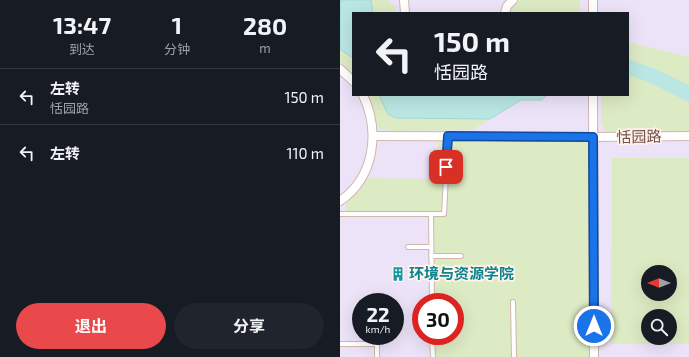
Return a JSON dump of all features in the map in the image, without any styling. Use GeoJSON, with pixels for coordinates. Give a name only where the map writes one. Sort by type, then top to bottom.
{"type":"FeatureCollection","features":[{"type":"Feature","properties":{"kind":"street"},"geometry":{"type":"LineString","coordinates":[[404,0],[405,12]]}},
{"type":"Feature","properties":{"kind":"street"},"geometry":{"type":"LineString","coordinates":[[505,12],[507,6],[513,0]]}},
{"type":"Feature","properties":{"kind":"street"},"geometry":{"type":"LineString","coordinates":[[593,0],[593,12]]}},
{"type":"Feature","properties":{"kind":"street"},"geometry":{"type":"LineString","coordinates":[[340,69],[352,80]]}},
{"type":"Feature","properties":{"kind":"street"},"geometry":{"type":"LineString","coordinates":[[340,201],[353,190],[362,177],[372,152],[373,136],[369,110],[363,96]]}},
{"type":"Feature","properties":{"kind":"street"},"geometry":{"type":"LineString","coordinates":[[593,96],[594,357]]}},
{"type":"Feature","properties":{"kind":"street","name":"恬园路"},"geometry":{"type":"LineString","coordinates":[[373,136],[689,136]]}},
{"type":"Feature","properties":{"kind":"lane"},"geometry":{"type":"LineString","coordinates":[[340,214],[444,214],[448,136]]}},
{"type":"Feature","properties":{"kind":"lane"},"geometry":{"type":"LineString","coordinates":[[431,214],[432,293]]}},
{"type":"Feature","properties":{"kind":"lane"},"geometry":{"type":"LineString","coordinates":[[408,247],[431,247]]}},
{"type":"Feature","properties":{"kind":"lane"},"geometry":{"type":"LineString","coordinates":[[431,256],[462,256]]}},
{"type":"Feature","properties":{"kind":"lane"},"geometry":{"type":"LineString","coordinates":[[513,302],[514,357]]}},
{"type":"Feature","properties":{"kind":"lane"},"geometry":{"type":"LineString","coordinates":[[340,344],[377,344],[377,357]]}},
{"type":"Feature","properties":{"kind":"lane"},"geometry":{"type":"LineString","coordinates":[[432,345],[433,357]]}},
{"type":"Feature","properties":{"kind":"shaded area"},"geometry":{"type":"Polygon","coordinates":[[[340,0],[689,0],[689,357],[340,357],[340,0]]]}},
{"type":"Feature","properties":{"kind":"green space"},"geometry":{"type":"Polygon","coordinates":[[[371,0],[389,0],[389,3],[396,6],[396,12],[373,12],[371,0]]]}},
{"type":"Feature","properties":{"kind":"green space"},"geometry":{"type":"Polygon","coordinates":[[[519,0],[580,0],[580,12],[507,12],[511,4],[519,0]]]}},
{"type":"Feature","properties":{"kind":"green space"},"geometry":{"type":"Polygon","coordinates":[[[629,42],[689,57],[689,132],[606,132],[601,123],[601,96],[629,96],[629,42]]]}},
{"type":"Feature","properties":{"kind":"green space"},"geometry":{"type":"Polygon","coordinates":[[[340,49],[352,57],[352,74],[340,64],[340,49]]]}},
{"type":"Feature","properties":{"kind":"green space"},"geometry":{"type":"Polygon","coordinates":[[[367,96],[379,96],[388,114],[396,118],[490,119],[473,130],[392,131],[379,129],[373,108],[367,96]]]}},
{"type":"Feature","properties":{"kind":"green space"},"geometry":{"type":"Polygon","coordinates":[[[448,136],[593,137],[594,357],[433,357],[432,345],[464,345],[464,293],[432,293],[431,214],[444,214],[448,136]]]}},
{"type":"Feature","properties":{"kind":"green space"},"geometry":{"type":"Polygon","coordinates":[[[438,142],[445,143],[441,211],[346,211],[346,204],[361,189],[367,178],[430,179],[431,152],[438,151],[438,142]]]}},
{"type":"Feature","properties":{"kind":"green space"},"geometry":{"type":"Polygon","coordinates":[[[612,158],[689,158],[689,344],[677,344],[677,309],[641,309],[641,344],[611,344],[612,158]]]}},
{"type":"Feature","properties":{"kind":"water"},"geometry":{"type":"Polygon","coordinates":[[[340,0],[371,0],[373,12],[352,12],[352,57],[340,49],[340,0]]]}},
{"type":"Feature","properties":{"kind":"water"},"geometry":{"type":"Polygon","coordinates":[[[379,96],[546,96],[542,100],[521,100],[490,119],[396,118],[388,114],[379,96]]]}},
{"type":"Feature","properties":{"kind":"waterway"},"geometry":{"type":"LineString","coordinates":[[629,67],[651,75],[689,94]]}},
{"type":"Feature","properties":{"kind":"place","name":"环境与资源学院"},"geometry":{"type":"Point","coordinates":[398,274]}},
{"type":"Feature","properties":{"kind":"route"},"geometry":{"type":"LineString","coordinates":[[446,167],[448,136],[593,137],[594,326]]}}]}
